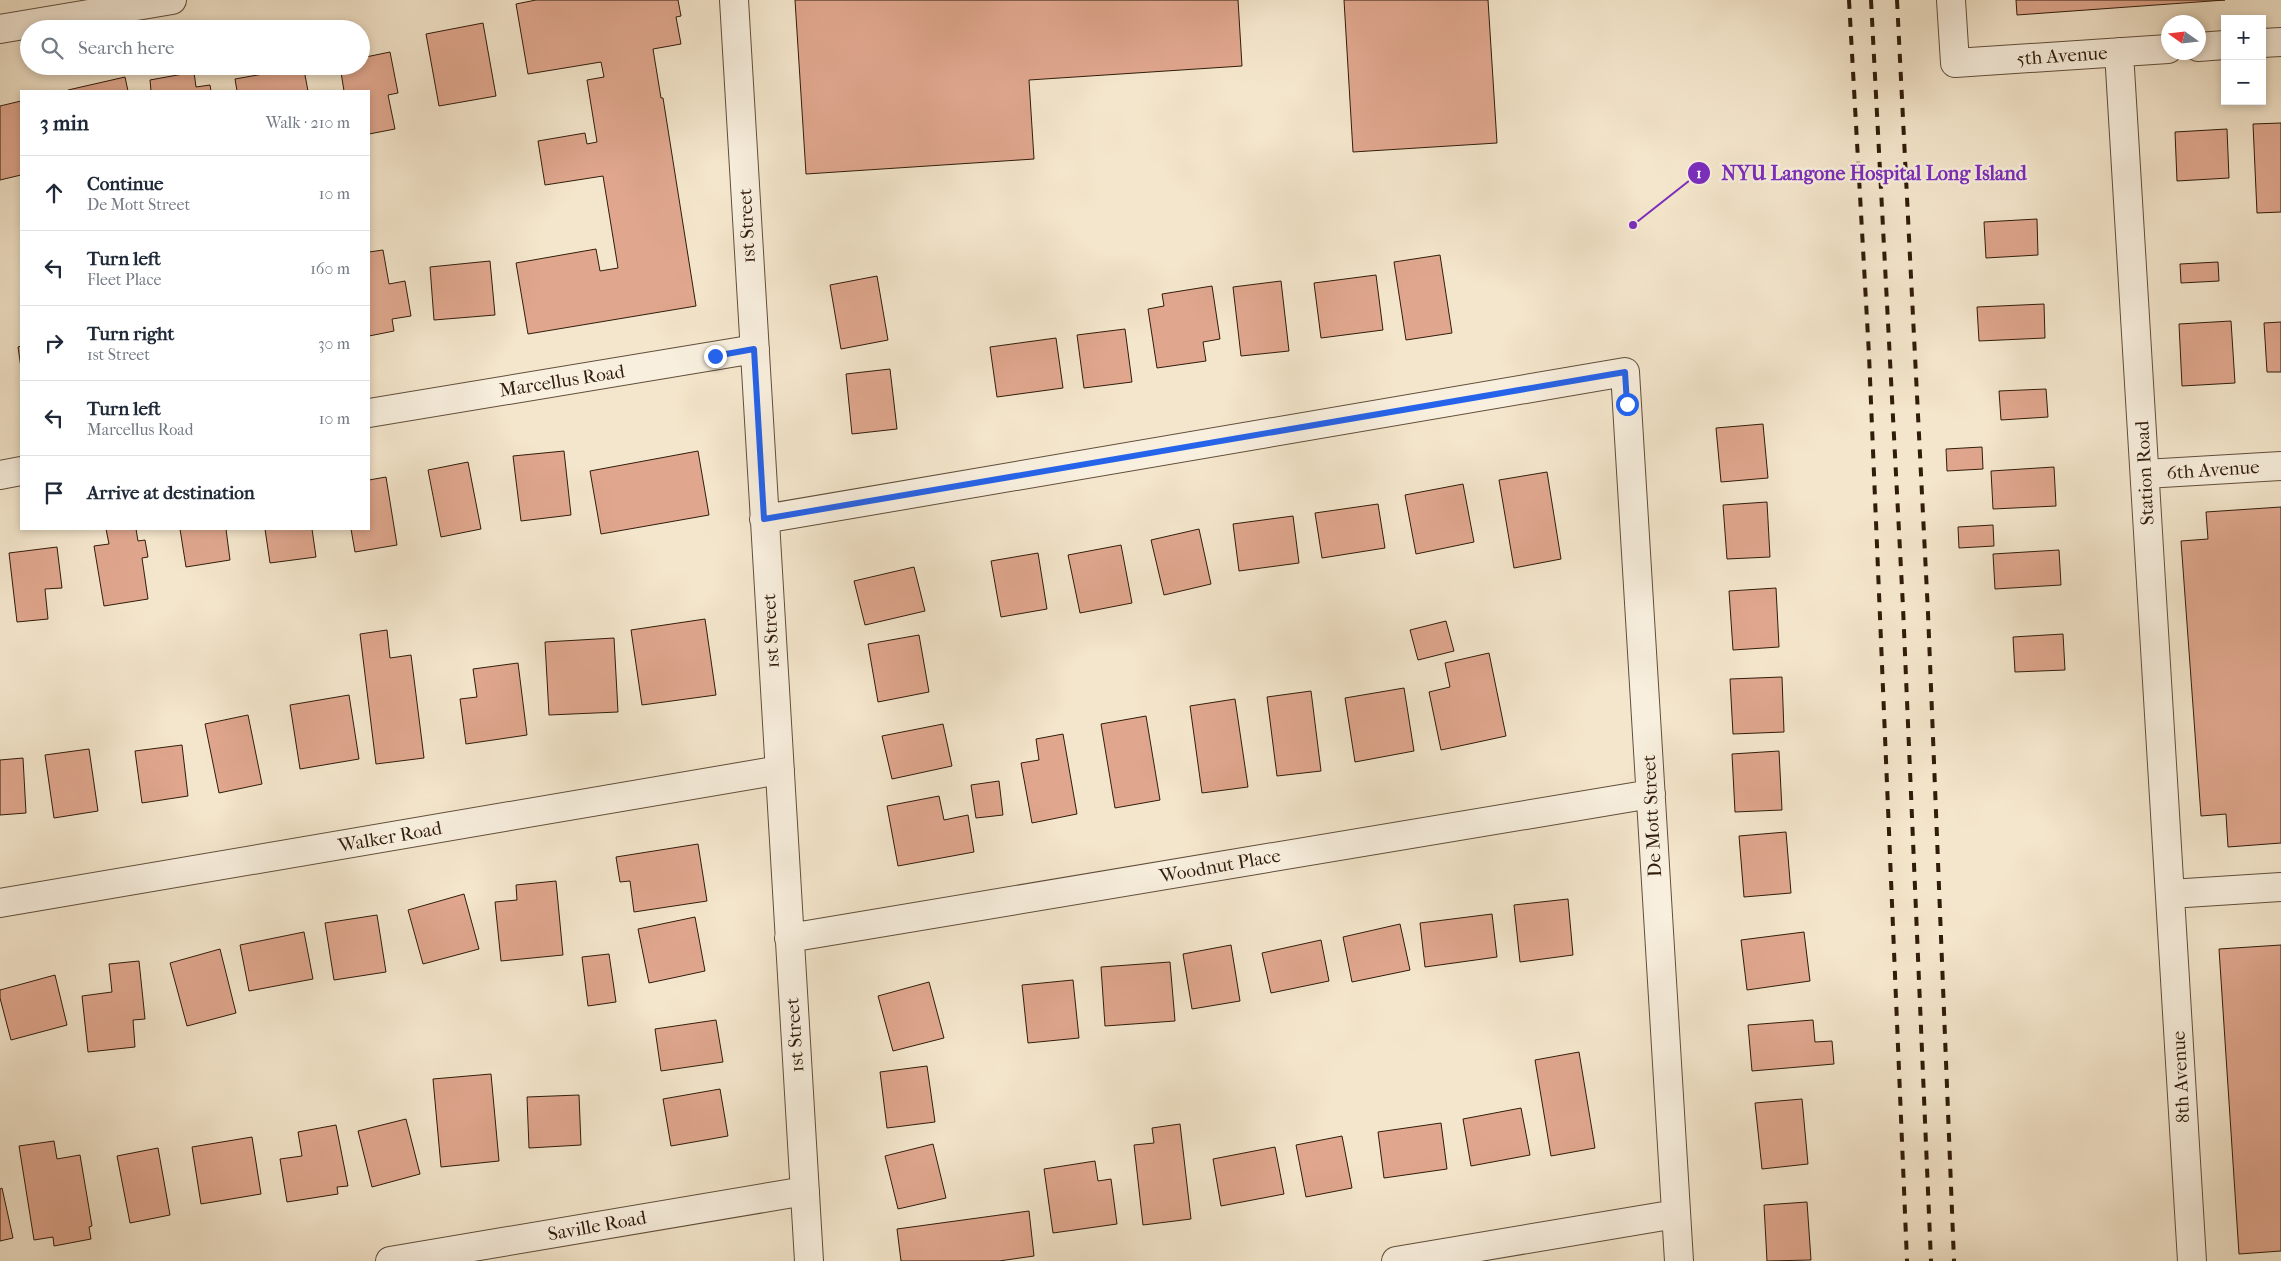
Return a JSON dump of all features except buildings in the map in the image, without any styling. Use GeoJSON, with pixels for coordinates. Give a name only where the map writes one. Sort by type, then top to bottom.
{"type":"FeatureCollection","features":[{"type":"Feature","properties":{"kind":"street"},"geometry":{"type":"LineString","coordinates":[[53,20],[172,0]]}},
{"type":"Feature","properties":{"kind":"street","name":"1st Street"},"geometry":{"type":"LineString","coordinates":[[734,0],[809,1261]]}},
{"type":"Feature","properties":{"kind":"street","name":"5th Avenue"},"geometry":{"type":"LineString","coordinates":[[1951,0],[1955,63],[2161,49]]}},
{"type":"Feature","properties":{"kind":"street"},"geometry":{"type":"LineString","coordinates":[[0,29],[20,26]]}},
{"type":"Feature","properties":{"kind":"street"},"geometry":{"type":"LineString","coordinates":[[2266,43],[2281,42]]}},
{"type":"Feature","properties":{"kind":"street"},"geometry":{"type":"LineString","coordinates":[[2206,46],[2221,45]]}},
{"type":"Feature","properties":{"kind":"street","name":"Station Road"},"geometry":{"type":"LineString","coordinates":[[2119,52],[2170,894]]}},
{"type":"Feature","properties":{"kind":"street","name":"Marcellus Road"},"geometry":{"type":"LineString","coordinates":[[370,413],[754,349]]}},
{"type":"Feature","properties":{"kind":"street","name":"De Mott Street"},"geometry":{"type":"LineString","coordinates":[[764,519],[1625,372],[1679,1261]]}},
{"type":"Feature","properties":{"kind":"street","name":"6th Avenue"},"geometry":{"type":"LineString","coordinates":[[2145,474],[2281,466]]}},
{"type":"Feature","properties":{"kind":"street"},"geometry":{"type":"LineString","coordinates":[[0,475],[20,471]]}},
{"type":"Feature","properties":{"kind":"street","name":"Walker Road"},"geometry":{"type":"LineString","coordinates":[[0,903],[780,770]]}},
{"type":"Feature","properties":{"kind":"street","name":"Woodnut Place"},"geometry":{"type":"LineString","coordinates":[[789,938],[1651,794]]}},
{"type":"Feature","properties":{"kind":"street"},"geometry":{"type":"LineString","coordinates":[[2170,894],[2281,887]]}},
{"type":"Feature","properties":{"kind":"street","name":"8th Avenue"},"geometry":{"type":"LineString","coordinates":[[2170,894],[2192,1261]]}},
{"type":"Feature","properties":{"kind":"street","name":"Saville Road"},"geometry":{"type":"LineString","coordinates":[[390,1261],[805,1191]]}},
{"type":"Feature","properties":{"kind":"street"},"geometry":{"type":"LineString","coordinates":[[1396,1261],[1676,1214]]}},
{"type":"Feature","properties":{"kind":"railway"},"geometry":{"type":"LineString","coordinates":[[1849,0],[1869,355],[1907,1261]]}},
{"type":"Feature","properties":{"kind":"railway"},"geometry":{"type":"LineString","coordinates":[[1871,0],[1903,607],[1931,1261]]}},
{"type":"Feature","properties":{"kind":"railway"},"geometry":{"type":"LineString","coordinates":[[1897,0],[1928,613],[1954,1261]]}},
{"type":"Feature","properties":{"kind":"place","name":"NYU Langone Hospital Long Island"},"geometry":{"type":"Point","coordinates":[1633,225]}},
{"type":"Feature","properties":{"kind":"route"},"geometry":{"type":"LineString","coordinates":[[715,356],[754,349],[764,519],[1625,372],[1627,404]]}}]}
